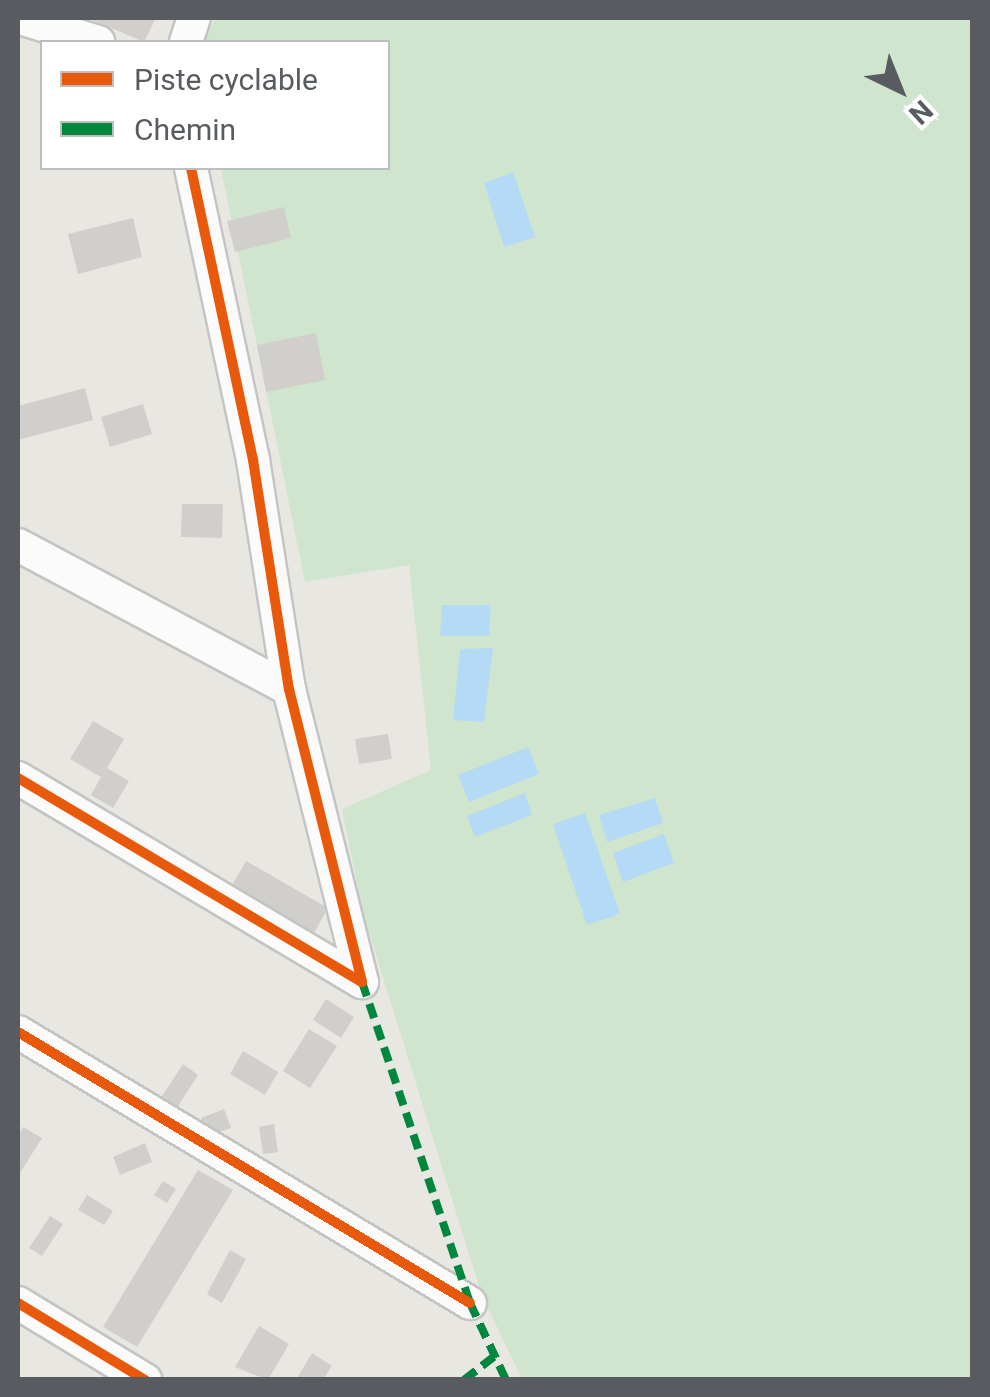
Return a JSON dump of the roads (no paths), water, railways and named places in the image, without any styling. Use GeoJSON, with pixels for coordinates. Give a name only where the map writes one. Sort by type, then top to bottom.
{"type":"FeatureCollection","features":[{"type":"Feature","properties":{"kind":"street"},"geometry":{"type":"LineString","coordinates":[[20,18],[92,40]]}},
{"type":"Feature","properties":{"kind":"street"},"geometry":{"type":"LineString","coordinates":[[18,778],[362,982],[289,689],[252,460],[191,170]]}},
{"type":"Feature","properties":{"kind":"street"},"geometry":{"type":"LineString","coordinates":[[18,545],[289,689]]}},
{"type":"Feature","properties":{"kind":"street"},"geometry":{"type":"LineString","coordinates":[[18,1032],[470,1302]]}},
{"type":"Feature","properties":{"kind":"street"},"geometry":{"type":"LineString","coordinates":[[18,1303],[145,1380]]}},
{"type":"Feature","properties":{"kind":"water"},"geometry":{"type":"Polygon","coordinates":[[[513,172],[535,237],[504,247],[484,183],[513,172]]]}},
{"type":"Feature","properties":{"kind":"water"},"geometry":{"type":"Polygon","coordinates":[[[442,605],[491,605],[489,636],[440,636],[442,605]]]}},
{"type":"Feature","properties":{"kind":"water"},"geometry":{"type":"Polygon","coordinates":[[[493,648],[484,722],[453,720],[460,649],[493,648]]]}},
{"type":"Feature","properties":{"kind":"water"},"geometry":{"type":"Polygon","coordinates":[[[528,747],[539,774],[469,802],[458,775],[528,747]]]}},
{"type":"Feature","properties":{"kind":"water"},"geometry":{"type":"Polygon","coordinates":[[[525,793],[532,815],[475,837],[467,816],[525,793]]]}},
{"type":"Feature","properties":{"kind":"water"},"geometry":{"type":"Polygon","coordinates":[[[655,798],[663,823],[607,842],[599,815],[655,798]]]}},
{"type":"Feature","properties":{"kind":"water"},"geometry":{"type":"Polygon","coordinates":[[[585,813],[620,914],[587,925],[553,824],[585,813]]]}},
{"type":"Feature","properties":{"kind":"water"},"geometry":{"type":"Polygon","coordinates":[[[664,834],[674,863],[623,882],[613,853],[664,834]]]}}]}
